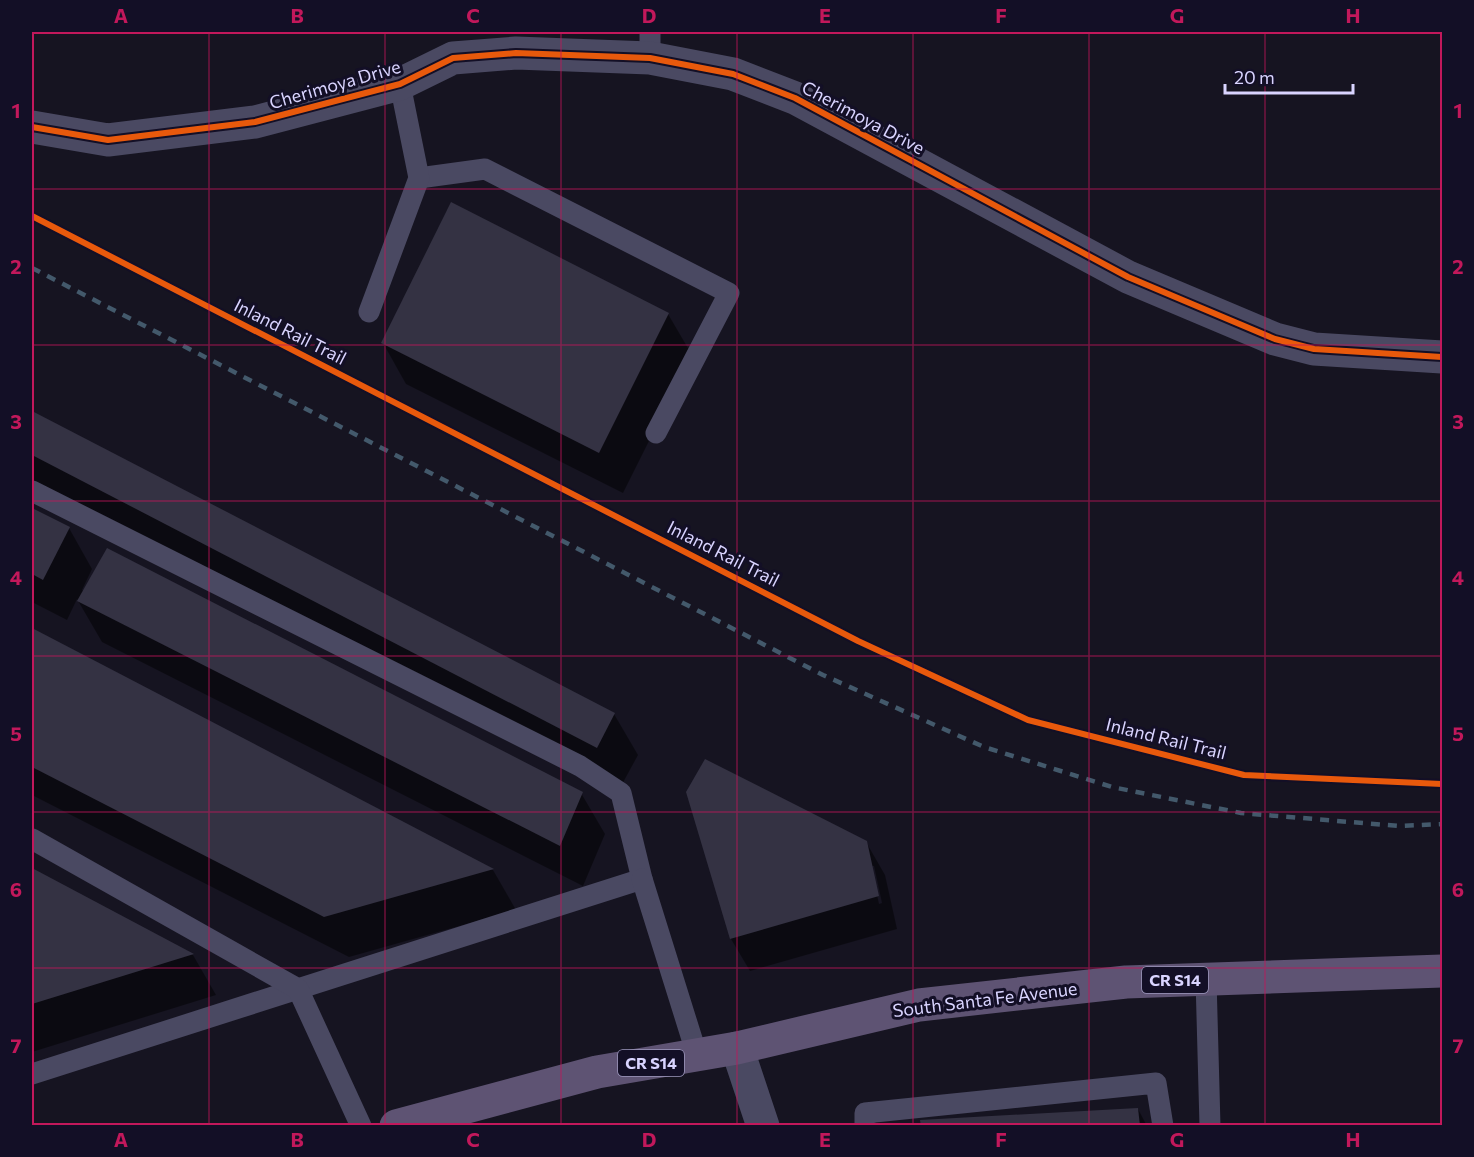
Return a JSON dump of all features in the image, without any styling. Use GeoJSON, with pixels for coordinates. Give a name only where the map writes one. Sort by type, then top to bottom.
{"type":"FeatureCollection","features":[{"type":"Feature","properties":{"kind":"main road","name":"South Santa Fe Avenue"},"geometry":{"type":"LineString","coordinates":[[396,1125],[597,1072],[737,1048],[919,1005],[1126,982],[1443,971]]}},
{"type":"Feature","properties":{"kind":"street","name":"Cherimoya Drive"},"geometry":{"type":"LineString","coordinates":[[32,127],[108,140],[255,122],[400,84],[453,58],[650,45],[795,98],[1128,277],[1275,339],[1314,349],[1443,357]]}},
{"type":"Feature","properties":{"kind":"street"},"geometry":{"type":"LineString","coordinates":[[737,1048],[763,1125]]}},
{"type":"Feature","properties":{"kind":"lane"},"geometry":{"type":"LineString","coordinates":[[369,312],[419,178],[400,84]]}},
{"type":"Feature","properties":{"kind":"lane"},"geometry":{"type":"LineString","coordinates":[[419,178],[484,169],[729,293],[656,433]]}},
{"type":"Feature","properties":{"kind":"lane"},"geometry":{"type":"LineString","coordinates":[[32,491],[580,766],[621,793],[642,879],[697,1055]]}},
{"type":"Feature","properties":{"kind":"lane"},"geometry":{"type":"LineString","coordinates":[[32,839],[298,989],[361,1125]]}},
{"type":"Feature","properties":{"kind":"lane"},"geometry":{"type":"LineString","coordinates":[[32,1074],[642,879]]}},
{"type":"Feature","properties":{"kind":"lane"},"geometry":{"type":"LineString","coordinates":[[1206,979],[1210,1125]]}},
{"type":"Feature","properties":{"kind":"lane"},"geometry":{"type":"LineString","coordinates":[[865,1125],[865,1113],[1156,1083],[1163,1125]]}},
{"type":"Feature","properties":{"kind":"building"},"geometry":{"type":"Polygon","coordinates":[[[451,202],[669,313],[599,453],[381,343],[451,202]]]}},
{"type":"Feature","properties":{"kind":"building"},"geometry":{"type":"Polygon","coordinates":[[[32,411],[615,713],[597,748],[32,455],[32,411]]]}},
{"type":"Feature","properties":{"kind":"building"},"geometry":{"type":"Polygon","coordinates":[[[32,508],[70,527],[43,580],[32,574],[32,508]]]}},
{"type":"Feature","properties":{"kind":"building"},"geometry":{"type":"Polygon","coordinates":[[[107,548],[583,792],[560,846],[77,601],[107,548]]]}},
{"type":"Feature","properties":{"kind":"building"},"geometry":{"type":"Polygon","coordinates":[[[32,628],[494,869],[324,917],[32,767],[32,628]]]}},
{"type":"Feature","properties":{"kind":"building"},"geometry":{"type":"Polygon","coordinates":[[[705,759],[867,841],[879,896],[730,939],[686,792],[705,759]]]}},
{"type":"Feature","properties":{"kind":"building"},"geometry":{"type":"Polygon","coordinates":[[[32,868],[194,954],[32,1004],[32,868]]]}},
{"type":"Feature","properties":{"kind":"building"},"geometry":{"type":"Polygon","coordinates":[[[1138,1108],[1140,1126],[921,1126],[920,1120],[1138,1108]]]}},
{"type":"Feature","properties":{"kind":"railway"},"geometry":{"type":"LineString","coordinates":[[32,268],[823,675],[984,747],[1112,787],[1241,813],[1399,826],[1442,824]]}},
{"type":"Feature","properties":{"kind":"cycle path"},"geometry":{"type":"LineString","coordinates":[[32,127],[108,140],[255,122],[400,84],[453,58],[516,53],[650,58],[733,74],[795,98],[1128,277],[1275,339],[1314,349],[1442,357]]}},
{"type":"Feature","properties":{"kind":"cycle path","name":"Inland Rail Trail"},"geometry":{"type":"LineString","coordinates":[[32,216],[858,641],[1028,720],[1244,775],[1442,784]]}}]}
